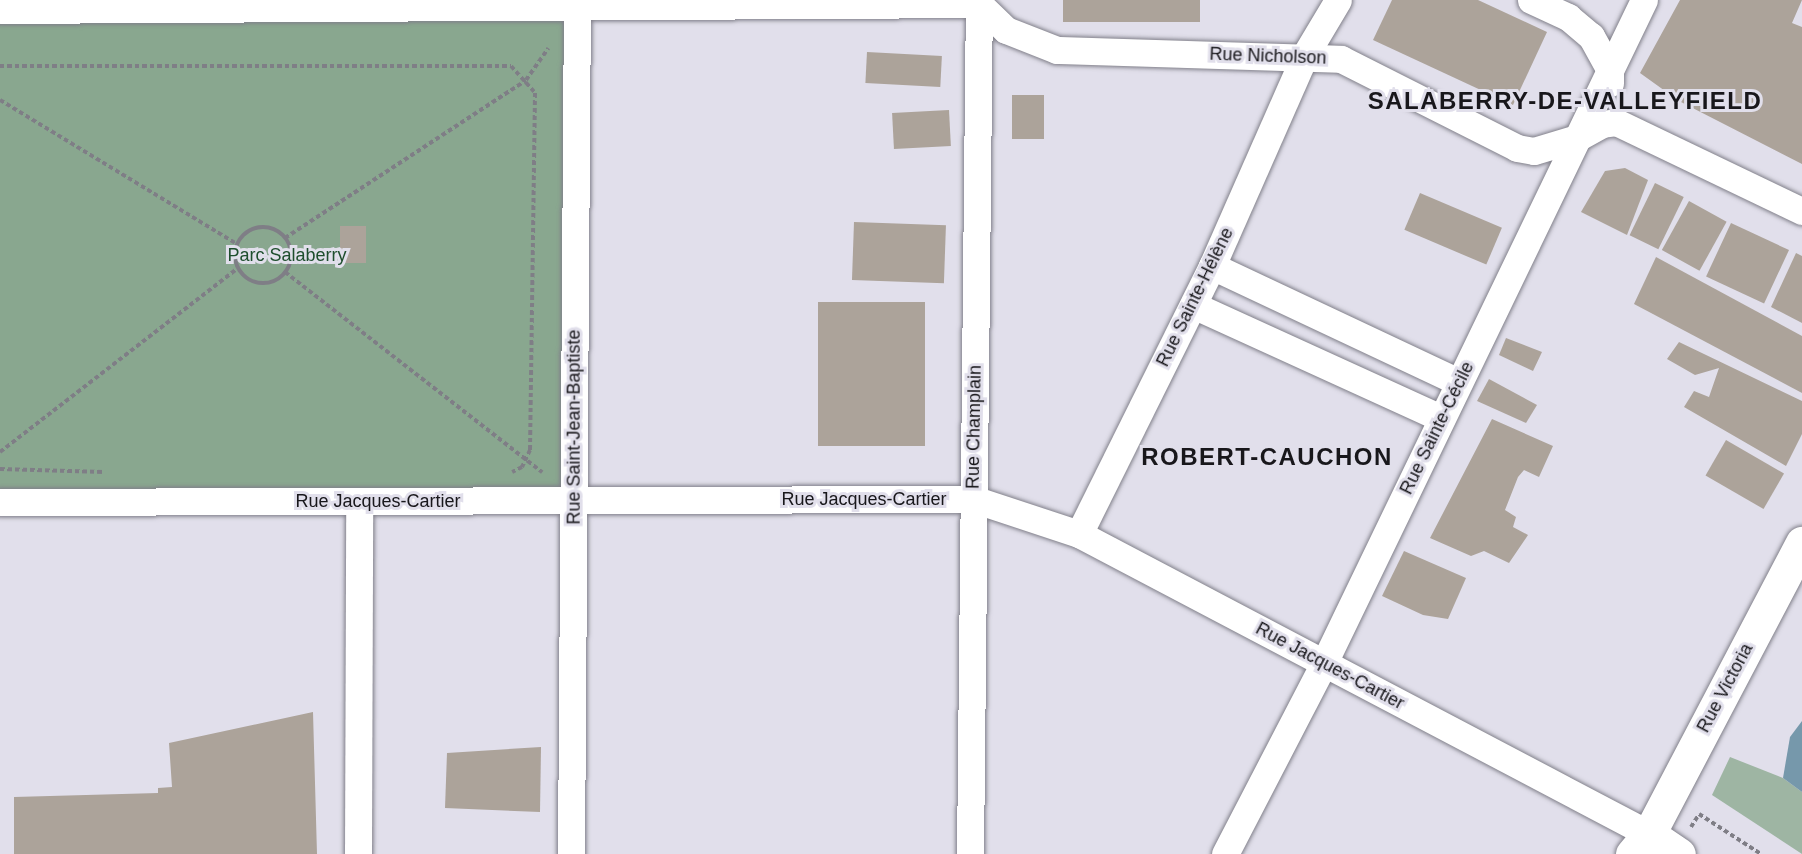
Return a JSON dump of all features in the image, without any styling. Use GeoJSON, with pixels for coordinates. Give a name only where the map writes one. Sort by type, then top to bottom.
{"type":"FeatureCollection","features":[{"type":"Feature","properties":{"kind":"main road","name":"Rue Victoria"},"geometry":{"type":"LineString","coordinates":[[1656,850],[1802,543]]}},
{"type":"Feature","properties":{"kind":"street","name":"Rue Sainte-Hélène"},"geometry":{"type":"LineString","coordinates":[[1079,534],[1212,266],[1304,57],[1338,0]]}},
{"type":"Feature","properties":{"kind":"street"},"geometry":{"type":"LineString","coordinates":[[1531,0],[1568,17],[1591,36],[1610,69],[1611,107],[1616,122],[1802,211]]}},
{"type":"Feature","properties":{"kind":"street","name":"Rue Sainte-Cécile"},"geometry":{"type":"LineString","coordinates":[[1225,854],[1324,663],[1644,0]]}},
{"type":"Feature","properties":{"kind":"street","name":"Rue Nicholson"},"geometry":{"type":"LineString","coordinates":[[979,1],[1006,30],[1057,50],[1341,59],[1517,148],[1534,151],[1577,138],[1602,124],[1616,122]]}},
{"type":"Feature","properties":{"kind":"street"},"geometry":{"type":"LineString","coordinates":[[0,10],[256,4],[979,1]]}},
{"type":"Feature","properties":{"kind":"street","name":"Rue Champlain"},"geometry":{"type":"LineString","coordinates":[[970,854],[979,1]]}},
{"type":"Feature","properties":{"kind":"street","name":"Rue Saint-Jean-Baptiste"},"geometry":{"type":"LineString","coordinates":[[571,854],[577,3]]}},
{"type":"Feature","properties":{"kind":"street"},"geometry":{"type":"LineString","coordinates":[[1212,266],[1459,382]]}},
{"type":"Feature","properties":{"kind":"street"},"geometry":{"type":"LineString","coordinates":[[1193,305],[1441,418]]}},
{"type":"Feature","properties":{"kind":"street","name":"Rue Jacques-Cartier"},"geometry":{"type":"LineString","coordinates":[[0,502],[973,499],[1079,534],[1324,663],[1656,850]]}},
{"type":"Feature","properties":{"kind":"street"},"geometry":{"type":"LineString","coordinates":[[358,854],[359,501]]}},
{"type":"Feature","properties":{"kind":"path"},"geometry":{"type":"LineString","coordinates":[[0,66],[488,64],[511,66],[526,80],[535,93],[530,450],[522,467],[508,474]]}},
{"type":"Feature","properties":{"kind":"path"},"geometry":{"type":"LineString","coordinates":[[285,238],[526,80]]}},
{"type":"Feature","properties":{"kind":"path"},"geometry":{"type":"LineString","coordinates":[[0,100],[237,244]]}},
{"type":"Feature","properties":{"kind":"path"},"geometry":{"type":"LineString","coordinates":[[237,244],[256,228],[272,228],[285,238],[291,255],[285,272],[261,283],[238,268]]}},
{"type":"Feature","properties":{"kind":"path"},"geometry":{"type":"LineString","coordinates":[[237,244],[238,268]]}},
{"type":"Feature","properties":{"kind":"path"},"geometry":{"type":"LineString","coordinates":[[0,452],[238,268]]}},
{"type":"Feature","properties":{"kind":"path"},"geometry":{"type":"LineString","coordinates":[[285,272],[526,458]]}},
{"type":"Feature","properties":{"kind":"path"},"geometry":{"type":"LineString","coordinates":[[0,469],[111,472]]}},
{"type":"Feature","properties":{"kind":"path"},"geometry":{"type":"LineString","coordinates":[[1656,850],[1699,814],[1761,854]]}},
{"type":"Feature","properties":{"kind":"green space","name":"Parc Salaberry"},"geometry":{"type":"Polygon","coordinates":[[[0,6],[577,6],[577,500],[0,500],[0,6]]]}},
{"type":"Feature","properties":{"kind":"green space"},"geometry":{"type":"Polygon","coordinates":[[[1730,757],[1783,778],[1802,792],[1802,854],[1712,795],[1730,757]]]}},
{"type":"Feature","properties":{"kind":"water"},"geometry":{"type":"Polygon","coordinates":[[[1802,721],[1802,792],[1783,778],[1790,737],[1802,721]]]}},
{"type":"Feature","properties":{"kind":"building"},"geometry":{"type":"Polygon","coordinates":[[[1063,0],[1200,0],[1200,22],[1063,22],[1063,0]]]}},
{"type":"Feature","properties":{"kind":"building"},"geometry":{"type":"Polygon","coordinates":[[[1392,0],[1478,0],[1547,32],[1513,105],[1373,40],[1392,0]]]}},
{"type":"Feature","properties":{"kind":"building"},"geometry":{"type":"Polygon","coordinates":[[[1680,0],[1802,0],[1792,23],[1802,27],[1802,164],[1679,101],[1640,73],[1680,0]]]}},
{"type":"Feature","properties":{"kind":"building"},"geometry":{"type":"Polygon","coordinates":[[[867,52],[942,56],[940,87],[865,83],[867,52]]]}},
{"type":"Feature","properties":{"kind":"building"},"geometry":{"type":"Polygon","coordinates":[[[1012,95],[1044,95],[1044,139],[1012,139],[1012,95]]]}},
{"type":"Feature","properties":{"kind":"building"},"geometry":{"type":"Polygon","coordinates":[[[949,110],[951,146],[894,149],[892,113],[949,110]]]}},
{"type":"Feature","properties":{"kind":"building"},"geometry":{"type":"Polygon","coordinates":[[[1625,168],[1648,180],[1627,235],[1581,212],[1605,171],[1625,168]]]}},
{"type":"Feature","properties":{"kind":"building"},"geometry":{"type":"Polygon","coordinates":[[[1655,183],[1684,197],[1658,249],[1630,235],[1655,183]]]}},
{"type":"Feature","properties":{"kind":"building"},"geometry":{"type":"Polygon","coordinates":[[[1420,193],[1502,228],[1486,265],[1404,230],[1420,193]]]}},
{"type":"Feature","properties":{"kind":"building"},"geometry":{"type":"Polygon","coordinates":[[[1689,201],[1727,222],[1699,271],[1662,250],[1689,201]]]}},
{"type":"Feature","properties":{"kind":"building"},"geometry":{"type":"Polygon","coordinates":[[[854,222],[946,225],[944,283],[852,280],[854,222]]]}},
{"type":"Feature","properties":{"kind":"building"},"geometry":{"type":"Polygon","coordinates":[[[1731,223],[1789,250],[1764,304],[1706,276],[1731,223]]]}},
{"type":"Feature","properties":{"kind":"building"},"geometry":{"type":"Polygon","coordinates":[[[340,226],[366,226],[366,263],[340,263],[340,226]]]}},
{"type":"Feature","properties":{"kind":"building"},"geometry":{"type":"Polygon","coordinates":[[[1796,253],[1802,256],[1802,323],[1771,307],[1796,253]]]}},
{"type":"Feature","properties":{"kind":"building"},"geometry":{"type":"Polygon","coordinates":[[[1656,257],[1802,336],[1802,393],[1634,304],[1656,257]]]}},
{"type":"Feature","properties":{"kind":"building"},"geometry":{"type":"Polygon","coordinates":[[[818,302],[925,302],[925,446],[818,446],[818,302]]]}},
{"type":"Feature","properties":{"kind":"building"},"geometry":{"type":"Polygon","coordinates":[[[1506,338],[1542,352],[1533,371],[1499,355],[1506,338]]]}},
{"type":"Feature","properties":{"kind":"building"},"geometry":{"type":"Polygon","coordinates":[[[1679,342],[1802,401],[1802,434],[1786,466],[1684,407],[1694,391],[1709,397],[1719,368],[1695,375],[1667,359],[1679,342]]]}},
{"type":"Feature","properties":{"kind":"building"},"geometry":{"type":"Polygon","coordinates":[[[1489,379],[1537,405],[1526,423],[1477,401],[1489,379]]]}},
{"type":"Feature","properties":{"kind":"building"},"geometry":{"type":"Polygon","coordinates":[[[1492,419],[1553,446],[1539,477],[1524,470],[1518,477],[1505,510],[1516,517],[1513,527],[1528,535],[1509,563],[1484,551],[1471,556],[1430,538],[1492,419]]]}},
{"type":"Feature","properties":{"kind":"building"},"geometry":{"type":"Polygon","coordinates":[[[1726,440],[1784,474],[1764,509],[1706,476],[1726,440]]]}},
{"type":"Feature","properties":{"kind":"building"},"geometry":{"type":"Polygon","coordinates":[[[1404,551],[1466,578],[1448,619],[1423,615],[1382,596],[1404,551]]]}},
{"type":"Feature","properties":{"kind":"building"},"geometry":{"type":"Polygon","coordinates":[[[313,712],[317,854],[14,854],[14,797],[158,793],[158,788],[172,787],[169,743],[313,712]]]}},
{"type":"Feature","properties":{"kind":"building"},"geometry":{"type":"Polygon","coordinates":[[[541,747],[540,812],[445,808],[447,753],[541,747]]]}},
{"type":"Feature","properties":{"kind":"district","name":"SALABERRY-DE-VALLEYFIELD"},"geometry":{"type":"Point","coordinates":[1565,101]}},
{"type":"Feature","properties":{"kind":"district","name":"ROBERT-CAUCHON"},"geometry":{"type":"Point","coordinates":[1267,457]}}]}
